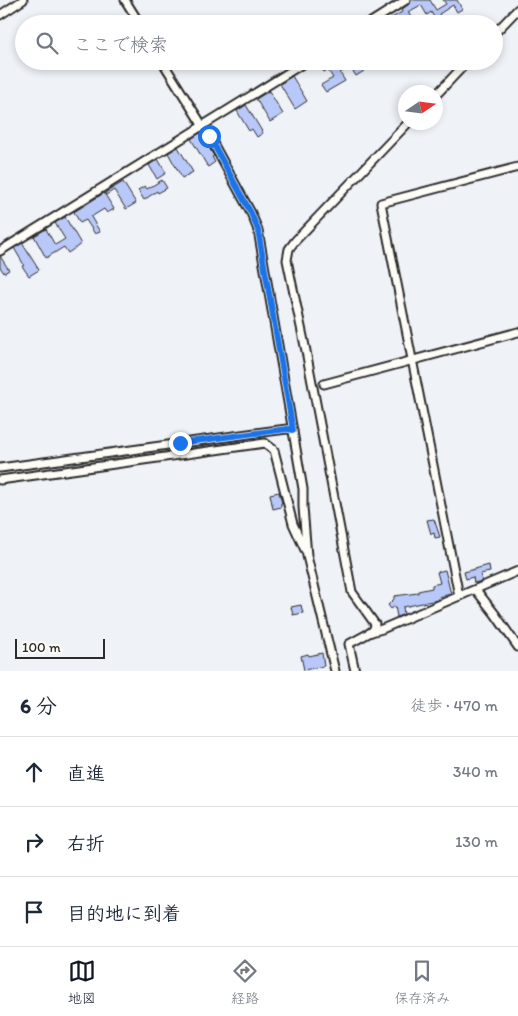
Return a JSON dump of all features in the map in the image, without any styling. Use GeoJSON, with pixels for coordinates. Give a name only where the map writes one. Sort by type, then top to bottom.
{"type":"FeatureCollection","features":[{"type":"Feature","properties":{"kind":"street"},"geometry":{"type":"LineString","coordinates":[[0,15],[23,0]]}},
{"type":"Feature","properties":{"kind":"street"},"geometry":{"type":"LineString","coordinates":[[126,0],[135,15]]}},
{"type":"Feature","properties":{"kind":"street"},"geometry":{"type":"LineString","coordinates":[[382,15],[406,0]]}},
{"type":"Feature","properties":{"kind":"street"},"geometry":{"type":"LineString","coordinates":[[503,25],[518,10]]}},
{"type":"Feature","properties":{"kind":"street"},"geometry":{"type":"LineString","coordinates":[[168,70],[206,124],[258,230],[303,489],[307,556],[335,671]]}},
{"type":"Feature","properties":{"kind":"street"},"geometry":{"type":"LineString","coordinates":[[0,251],[293,70]]}},
{"type":"Feature","properties":{"kind":"street"},"geometry":{"type":"LineString","coordinates":[[443,87],[459,70]]}},
{"type":"Feature","properties":{"kind":"street"},"geometry":{"type":"LineString","coordinates":[[371,632],[375,624],[352,592],[287,260],[289,249],[295,241],[401,130]]}},
{"type":"Feature","properties":{"kind":"street"},"geometry":{"type":"LineString","coordinates":[[459,596],[381,203],[518,167]]}},
{"type":"Feature","properties":{"kind":"street"},"geometry":{"type":"LineString","coordinates":[[324,384],[518,332]]}},
{"type":"Feature","properties":{"kind":"street"},"geometry":{"type":"LineString","coordinates":[[0,468],[263,432],[293,430]]}},
{"type":"Feature","properties":{"kind":"street"},"geometry":{"type":"LineString","coordinates":[[0,480],[265,443],[274,450],[293,524],[307,556]]}},
{"type":"Feature","properties":{"kind":"street"},"geometry":{"type":"LineString","coordinates":[[355,671],[349,644],[371,632],[518,571]]}},
{"type":"Feature","properties":{"kind":"street"},"geometry":{"type":"LineString","coordinates":[[476,590],[518,647]]}},
{"type":"Feature","properties":{"kind":"building"},"geometry":{"type":"Polygon","coordinates":[[[411,0],[430,0],[436,10],[446,4],[443,0],[457,0],[462,9],[457,12],[453,5],[440,15],[433,15],[431,12],[427,15],[421,5],[408,12],[410,15],[397,15],[411,0]]]}},
{"type":"Feature","properties":{"kind":"building"},"geometry":{"type":"Polygon","coordinates":[[[328,70],[345,70],[340,73],[345,81],[326,92],[321,85],[333,78],[328,70]]]}},
{"type":"Feature","properties":{"kind":"building"},"geometry":{"type":"Polygon","coordinates":[[[352,70],[363,70],[364,71],[356,76],[352,70]]]}},
{"type":"Feature","properties":{"kind":"building"},"geometry":{"type":"Polygon","coordinates":[[[292,76],[307,101],[295,109],[280,84],[292,76]]]}},
{"type":"Feature","properties":{"kind":"building"},"geometry":{"type":"Polygon","coordinates":[[[269,91],[283,114],[270,122],[256,99],[269,91]]]}},
{"type":"Feature","properties":{"kind":"building"},"geometry":{"type":"Polygon","coordinates":[[[246,105],[263,133],[257,137],[252,129],[249,131],[237,111],[246,105]]]}},
{"type":"Feature","properties":{"kind":"building"},"geometry":{"type":"Polygon","coordinates":[[[200,133],[214,156],[212,157],[215,162],[208,167],[191,139],[200,133]]]}},
{"type":"Feature","properties":{"kind":"building"},"geometry":{"type":"Polygon","coordinates":[[[178,147],[193,172],[182,178],[168,153],[178,147]]]}},
{"type":"Feature","properties":{"kind":"building"},"geometry":{"type":"Polygon","coordinates":[[[158,159],[166,173],[157,179],[149,165],[158,159]]]}},
{"type":"Feature","properties":{"kind":"building"},"geometry":{"type":"Polygon","coordinates":[[[162,180],[167,188],[158,193],[157,191],[144,200],[138,190],[145,186],[147,189],[162,180]]]}},
{"type":"Feature","properties":{"kind":"building"},"geometry":{"type":"Polygon","coordinates":[[[123,182],[136,203],[126,209],[114,190],[106,195],[105,193],[123,182]]]}},
{"type":"Feature","properties":{"kind":"building"},"geometry":{"type":"Polygon","coordinates":[[[104,193],[114,209],[107,213],[104,209],[91,217],[100,232],[95,234],[86,220],[80,223],[74,212],[104,193]]]}},
{"type":"Feature","properties":{"kind":"building"},"geometry":{"type":"Polygon","coordinates":[[[65,217],[81,244],[68,253],[64,247],[46,258],[34,236],[46,229],[55,245],[65,239],[55,223],[65,217]]]}},
{"type":"Feature","properties":{"kind":"building"},"geometry":{"type":"Polygon","coordinates":[[[22,243],[39,270],[29,276],[14,248],[22,243]]]}},
{"type":"Feature","properties":{"kind":"building"},"geometry":{"type":"Polygon","coordinates":[[[0,256],[9,270],[4,273],[0,267],[0,256]]]}},
{"type":"Feature","properties":{"kind":"building"},"geometry":{"type":"Polygon","coordinates":[[[279,492],[282,503],[281,507],[273,509],[270,494],[279,492]]]}},
{"type":"Feature","properties":{"kind":"building"},"geometry":{"type":"Polygon","coordinates":[[[434,519],[440,537],[435,538],[434,533],[431,534],[427,520],[434,519]]]}},
{"type":"Feature","properties":{"kind":"building"},"geometry":{"type":"Polygon","coordinates":[[[489,565],[490,572],[480,574],[482,581],[474,583],[473,577],[466,579],[464,572],[489,565]]]}},
{"type":"Feature","properties":{"kind":"building"},"geometry":{"type":"Polygon","coordinates":[[[445,570],[451,594],[439,597],[437,600],[403,607],[404,614],[397,617],[395,606],[391,609],[388,605],[394,599],[394,596],[418,593],[418,591],[432,588],[432,585],[440,583],[437,572],[445,570]]]}},
{"type":"Feature","properties":{"kind":"building"},"geometry":{"type":"Polygon","coordinates":[[[301,605],[303,613],[293,615],[291,607],[301,605]]]}},
{"type":"Feature","properties":{"kind":"building"},"geometry":{"type":"Polygon","coordinates":[[[322,653],[324,666],[304,670],[301,656],[322,653]]]}},
{"type":"Feature","properties":{"kind":"route"},"geometry":{"type":"LineString","coordinates":[[180,443],[287,429],[293,430],[256,223],[209,136]]}}]}
